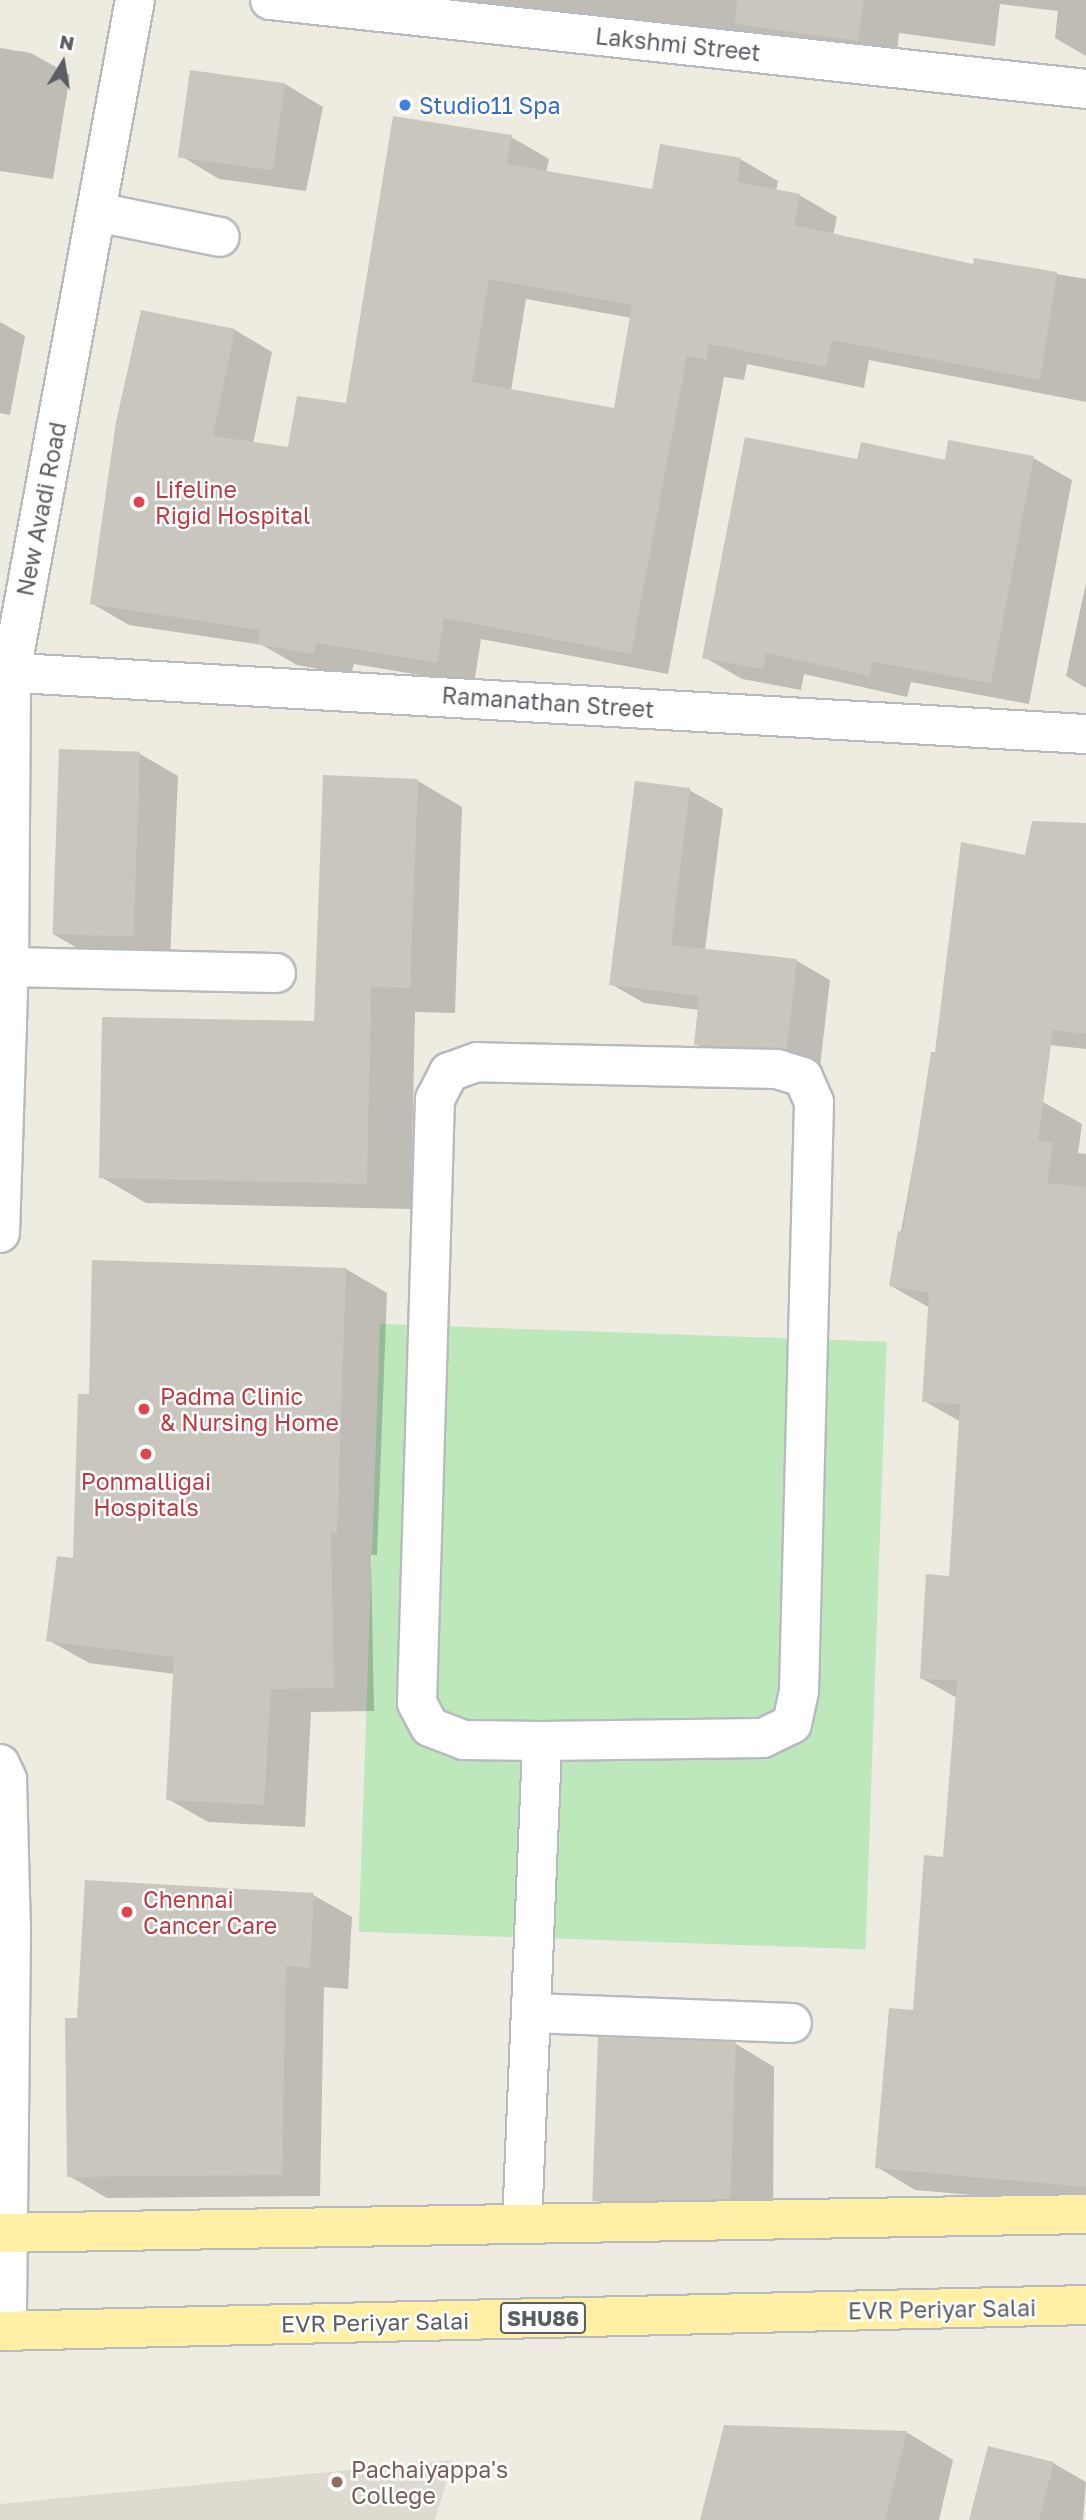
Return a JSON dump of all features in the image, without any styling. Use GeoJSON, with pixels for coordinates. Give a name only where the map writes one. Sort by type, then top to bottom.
{"type":"FeatureCollection","features":[{"type":"Feature","properties":{"kind":"main road"},"geometry":{"type":"LineString","coordinates":[[3,2233],[1086,2214]]}},
{"type":"Feature","properties":{"kind":"main road","name":"EVR Periyar Salai"},"geometry":{"type":"LineString","coordinates":[[4,2330],[1086,2305]]}},
{"type":"Feature","properties":{"kind":"street","name":"New Avadi Road"},"geometry":{"type":"LineString","coordinates":[[0,1233],[9,967],[5,672],[135,0]]}},
{"type":"Feature","properties":{"kind":"street","name":"Lakshmi Street"},"geometry":{"type":"LineString","coordinates":[[270,0],[1086,89]]}},
{"type":"Feature","properties":{"kind":"street"},"geometry":{"type":"LineString","coordinates":[[96,212],[220,237]]}},
{"type":"Feature","properties":{"kind":"street","name":"Ramanathan Street"},"geometry":{"type":"LineString","coordinates":[[5,672],[1086,734]]}},
{"type":"Feature","properties":{"kind":"street"},"geometry":{"type":"LineString","coordinates":[[9,967],[276,973]]}},
{"type":"Feature","properties":{"kind":"street"},"geometry":{"type":"LineString","coordinates":[[477,1062],[776,1069],[803,1077],[814,1102],[799,1691],[792,1724],[763,1738],[542,1741],[464,1740],[430,1727],[417,1703],[435,1099],[449,1073],[477,1062]]}},
{"type":"Feature","properties":{"kind":"street"},"geometry":{"type":"LineString","coordinates":[[522,2224],[542,1741]]}},
{"type":"Feature","properties":{"kind":"street"},"geometry":{"type":"LineString","coordinates":[[0,1764],[7,1779],[11,1929],[3,2233],[4,2330]]}},
{"type":"Feature","properties":{"kind":"street"},"geometry":{"type":"LineString","coordinates":[[531,2013],[792,2023]]}},
{"type":"Feature","properties":{"kind":"shaded area","name":"Pachaiyappa's College"},"geometry":{"type":"Polygon","coordinates":[[[453,2460],[435,2520],[0,2520],[0,2504],[453,2460]]]}},
{"type":"Feature","properties":{"kind":"green space"},"geometry":{"type":"Polygon","coordinates":[[[380,1324],[887,1342],[865,1949],[359,1932],[380,1324]]]}},
{"type":"Feature","properties":{"kind":"building"},"geometry":{"type":"Polygon","coordinates":[[[737,0],[864,0],[858,41],[735,24],[737,0]]]}},
{"type":"Feature","properties":{"kind":"building"},"geometry":{"type":"Polygon","coordinates":[[[190,70],[285,83],[273,171],[178,157],[190,70]]]}},
{"type":"Feature","properties":{"kind":"building"},"geometry":{"type":"Polygon","coordinates":[[[393,116],[512,135],[507,164],[652,189],[660,144],[741,158],[737,182],[800,194],[794,225],[973,264],[974,258],[1057,272],[1040,380],[832,340],[826,367],[709,344],[707,360],[687,356],[631,654],[444,618],[437,663],[316,643],[314,654],[257,644],[260,630],[90,604],[116,422],[141,310],[235,329],[213,436],[288,447],[297,396],[346,403],[393,116]],[[489,279],[472,382],[614,408],[632,305],[489,279]]]}},
{"type":"Feature","properties":{"kind":"building"},"geometry":{"type":"Polygon","coordinates":[[[745,437],[857,459],[861,442],[945,460],[948,440],[1034,456],[991,683],[872,662],[869,676],[766,653],[763,669],[702,658],[745,437]]]}},
{"type":"Feature","properties":{"kind":"building"},"geometry":{"type":"Polygon","coordinates":[[[59,749],[140,752],[133,937],[53,934],[59,749]]]}},
{"type":"Feature","properties":{"kind":"building"},"geometry":{"type":"Polygon","coordinates":[[[323,775],[418,779],[410,988],[371,987],[367,1184],[99,1178],[102,1017],[314,1021],[323,775]]]}},
{"type":"Feature","properties":{"kind":"building"},"geometry":{"type":"Polygon","coordinates":[[[635,781],[690,788],[671,945],[797,959],[787,1049],[694,1045],[699,996],[609,985],[635,781]]]}},
{"type":"Feature","properties":{"kind":"building"},"geometry":{"type":"Polygon","coordinates":[[[1032,821],[1086,823],[1086,1034],[1053,1030],[1038,1141],[1053,1143],[1047,1183],[1086,1187],[1086,2187],[875,2168],[889,2008],[913,2010],[924,1855],[943,1857],[957,1681],[920,1679],[926,1574],[949,1576],[960,1404],[922,1402],[929,1293],[889,1286],[898,1231],[903,1232],[931,1052],[935,1052],[961,842],[1025,855],[1032,821]]]}},
{"type":"Feature","properties":{"kind":"building"},"geometry":{"type":"Polygon","coordinates":[[[92,1260],[346,1268],[337,1533],[331,1532],[334,1688],[271,1689],[264,1805],[166,1800],[174,1657],[46,1641],[57,1556],[73,1558],[78,1394],[89,1394],[92,1260]]]}},
{"type":"Feature","properties":{"kind":"building"},"geometry":{"type":"Polygon","coordinates":[[[85,1880],[314,1893],[310,1968],[286,1966],[282,2175],[67,2177],[65,2018],[77,2018],[85,1880]]]}},
{"type":"Feature","properties":{"kind":"building"},"geometry":{"type":"Polygon","coordinates":[[[598,2037],[736,2042],[730,2206],[592,2201],[598,2037]]]}},
{"type":"Feature","properties":{"kind":"building"},"geometry":{"type":"Polygon","coordinates":[[[724,2425],[907,2431],[885,2520],[700,2520],[724,2425]]]}},
{"type":"Feature","properties":{"kind":"building"},"geometry":{"type":"Polygon","coordinates":[[[988,2446],[1054,2462],[1039,2520],[969,2520],[988,2446]]]}},
{"type":"Feature","properties":{"kind":"place","name":"Studio11 Spa"},"geometry":{"type":"Point","coordinates":[405,105]}},
{"type":"Feature","properties":{"kind":"place","name":"Lifeline Rigid Hospital"},"geometry":{"type":"Point","coordinates":[139,502]}},
{"type":"Feature","properties":{"kind":"place","name":"Padma Clinic & Nursing Home"},"geometry":{"type":"Point","coordinates":[144,1409]}},
{"type":"Feature","properties":{"kind":"place","name":"Ponmalligai Hospitals"},"geometry":{"type":"Point","coordinates":[146,1454]}},
{"type":"Feature","properties":{"kind":"place","name":"Chennai Cancer Care"},"geometry":{"type":"Point","coordinates":[127,1912]}},
{"type":"Feature","properties":{"kind":"place","name":"Pachaiyappa's College"},"geometry":{"type":"Point","coordinates":[337,2482]}}]}
